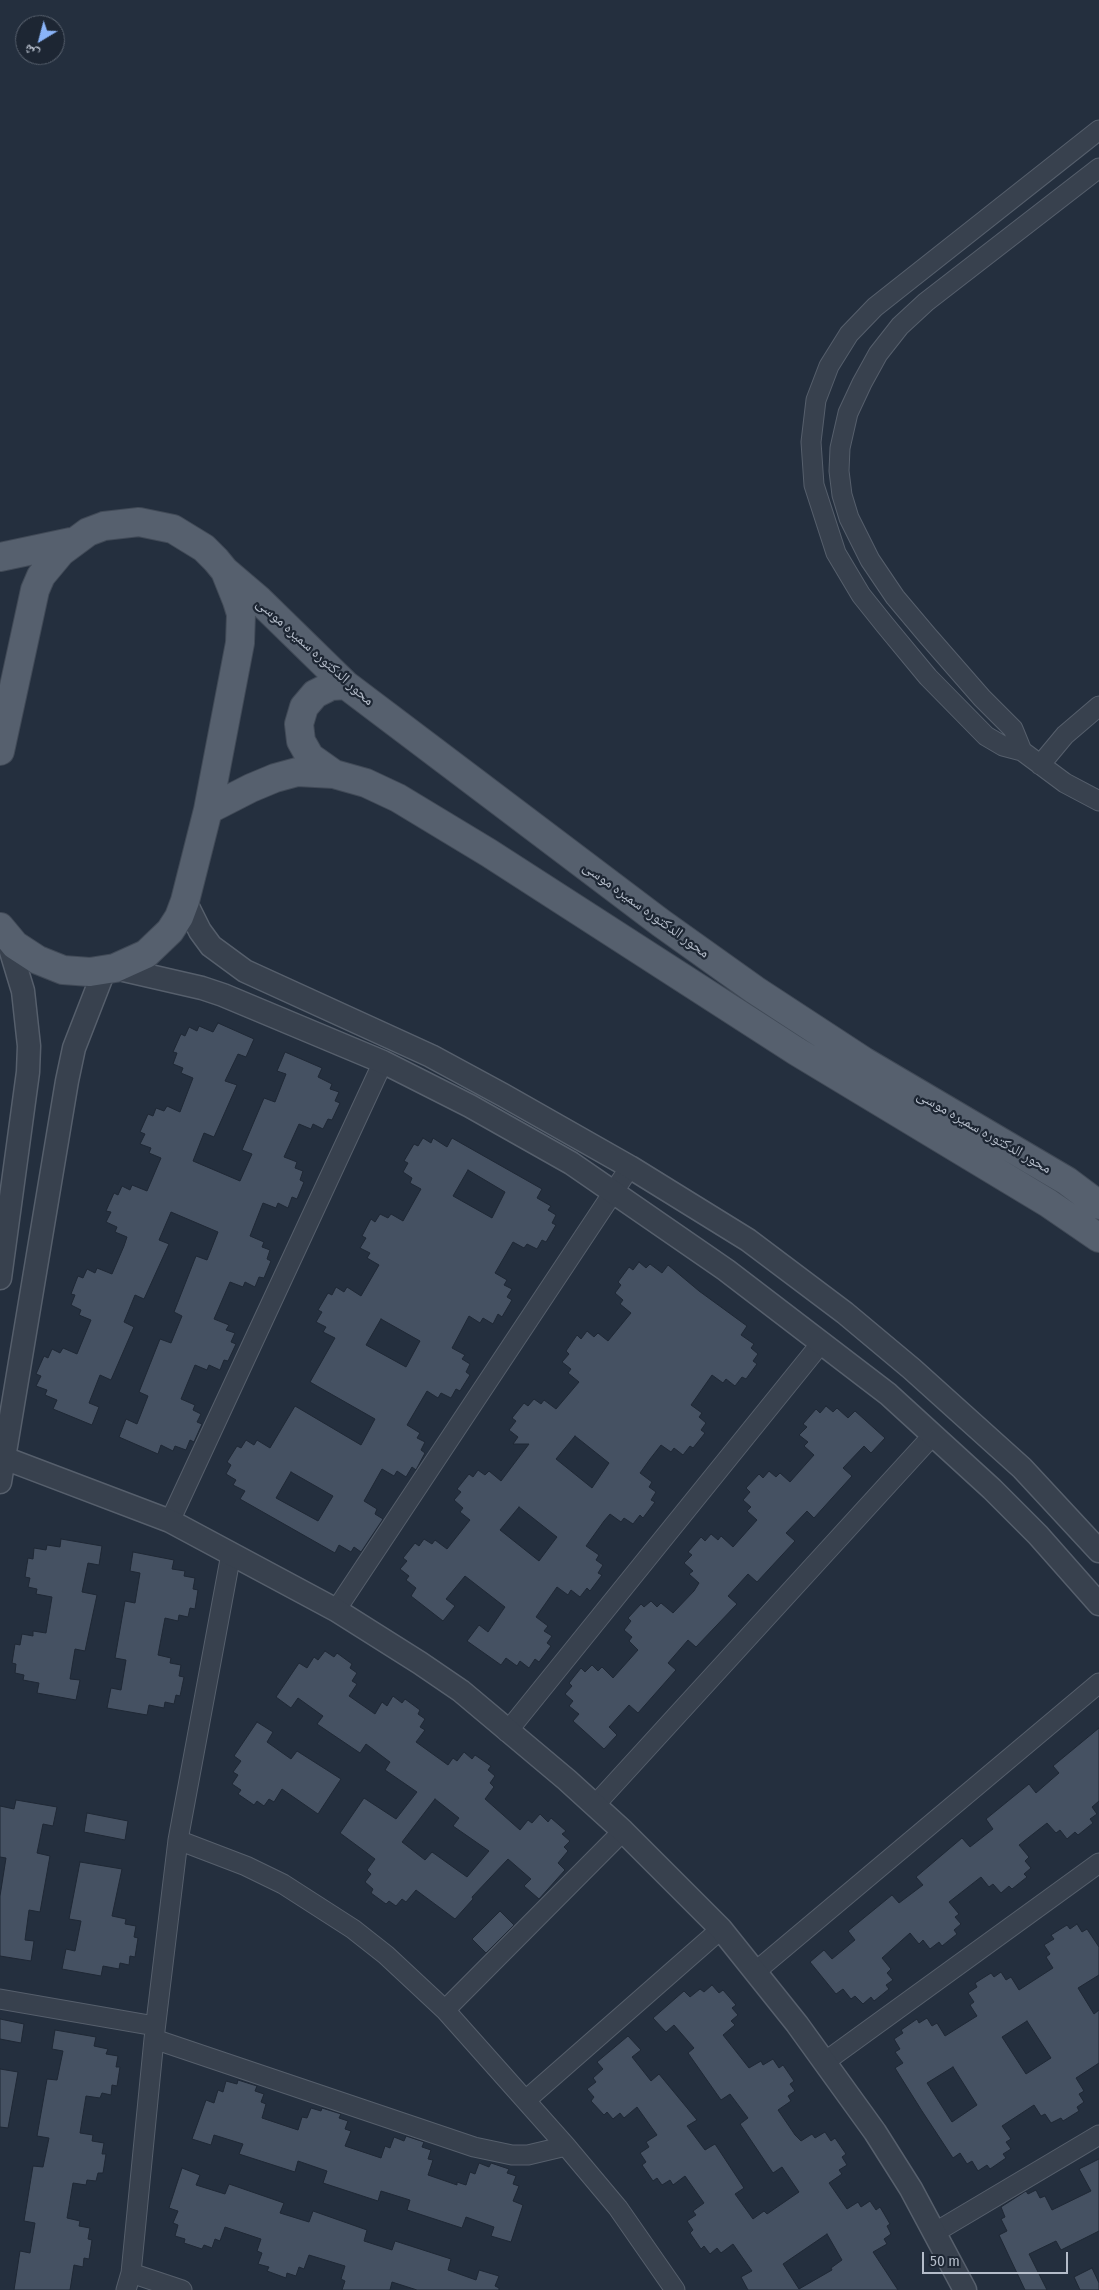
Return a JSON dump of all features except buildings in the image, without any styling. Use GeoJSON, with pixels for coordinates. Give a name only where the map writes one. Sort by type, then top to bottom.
{"type":"FeatureCollection","features":[{"type":"Feature","properties":{"kind":"main road"},"geometry":{"type":"LineString","coordinates":[[0,557],[72,542],[104,526],[139,522],[157,524],[189,537],[204,548],[225,571],[238,601],[241,636],[208,810],[185,901],[174,924],[146,954],[109,970],[77,972],[50,966],[26,954],[3,931]]}},
{"type":"Feature","properties":{"kind":"main road"},"geometry":{"type":"LineString","coordinates":[[0,752],[35,590],[50,563],[72,542]]}},
{"type":"Feature","properties":{"kind":"main road","name":"محور الدكتوره سميره موسى"},"geometry":{"type":"LineString","coordinates":[[225,571],[265,606],[346,685],[661,923],[755,990],[865,1062],[1067,1181],[1099,1205]]}},
{"type":"Feature","properties":{"kind":"main road"},"geometry":{"type":"LineString","coordinates":[[334,774],[310,757],[301,741],[299,724],[304,707],[315,694],[331,686],[346,685]]}},
{"type":"Feature","properties":{"kind":"main road","name":"محور الدكتوره سميره موسى"},"geometry":{"type":"LineString","coordinates":[[208,810],[275,778],[297,772],[334,774],[366,783],[440,822],[762,1030],[1048,1203],[1099,1238]]}},
{"type":"Feature","properties":{"kind":"street"},"geometry":{"type":"LineString","coordinates":[[1099,130],[875,307],[849,334],[829,366],[816,400],[811,442],[814,485],[824,521],[836,553],[861,594],[907,652],[945,695],[986,736],[1003,746],[1022,751],[1065,783],[1099,801]]}},
{"type":"Feature","properties":{"kind":"street"},"geometry":{"type":"LineString","coordinates":[[1022,751],[1013,729],[982,698],[927,635],[895,597],[870,560],[849,518],[842,495],[839,471],[840,448],[848,413],[878,354],[900,326],[926,302],[1099,168]]}},
{"type":"Feature","properties":{"kind":"street"},"geometry":{"type":"LineString","coordinates":[[907,652],[927,635]]}},
{"type":"Feature","properties":{"kind":"street"},"geometry":{"type":"LineString","coordinates":[[1040,765],[1066,735],[1099,706]]}},
{"type":"Feature","properties":{"kind":"street"},"geometry":{"type":"LineString","coordinates":[[185,901],[200,931],[211,946],[245,971],[431,1056],[630,1167],[748,1240],[845,1313],[941,1395],[1022,1468],[1064,1511],[1099,1551]]}},
{"type":"Feature","properties":{"kind":"street"},"geometry":{"type":"LineString","coordinates":[[0,1278],[28,1072],[29,1046],[23,991],[3,931]]}},
{"type":"Feature","properties":{"kind":"street"},"geometry":{"type":"LineString","coordinates":[[0,1482],[74,1048],[109,970],[202,988],[223,995],[382,1062],[516,1131],[571,1163],[726,1270],[888,1394],[962,1460],[1038,1535],[1099,1604]]}},
{"type":"Feature","properties":{"kind":"street"},"geometry":{"type":"LineString","coordinates":[[170,1521],[382,1062]]}},
{"type":"Feature","properties":{"kind":"street"},"geometry":{"type":"LineString","coordinates":[[336,1610],[630,1167]]}},
{"type":"Feature","properties":{"kind":"street"},"geometry":{"type":"LineString","coordinates":[[0,1283],[33,1289]]}},
{"type":"Feature","properties":{"kind":"street"},"geometry":{"type":"LineString","coordinates":[[507,1732],[822,1342]]}},
{"type":"Feature","properties":{"kind":"street"},"geometry":{"type":"LineString","coordinates":[[595,1805],[933,1435]]}},
{"type":"Feature","properties":{"kind":"street"},"geometry":{"type":"LineString","coordinates":[[4,1458],[170,1521],[336,1610],[420,1662],[460,1691],[595,1805],[720,1929],[826,2061],[890,2156],[965,2290]]}},
{"type":"Feature","properties":{"kind":"street"},"geometry":{"type":"LineString","coordinates":[[1038,1535],[1064,1511]]}},
{"type":"Feature","properties":{"kind":"street"},"geometry":{"type":"LineString","coordinates":[[182,2290],[128,2281],[154,2033],[178,1840],[231,1554]]}},
{"type":"Feature","properties":{"kind":"street"},"geometry":{"type":"LineString","coordinates":[[755,1972],[1099,1683]]}},
{"type":"Feature","properties":{"kind":"street"},"geometry":{"type":"LineString","coordinates":[[445,2010],[623,1831]]}},
{"type":"Feature","properties":{"kind":"street"},"geometry":{"type":"LineString","coordinates":[[178,1840],[246,1866],[319,1905],[354,1929],[386,1955],[445,2010],[566,2146],[618,2208],[675,2290]]}},
{"type":"Feature","properties":{"kind":"street"},"geometry":{"type":"LineString","coordinates":[[826,2061],[1099,1863]]}},
{"type":"Feature","properties":{"kind":"street"},"geometry":{"type":"LineString","coordinates":[[526,2100],[720,1929]]}},
{"type":"Feature","properties":{"kind":"street"},"geometry":{"type":"LineString","coordinates":[[0,1999],[154,2033],[474,2148],[512,2155],[528,2155],[566,2146]]}},
{"type":"Feature","properties":{"kind":"street"},"geometry":{"type":"LineString","coordinates":[[934,2233],[1099,2134]]}}]}
